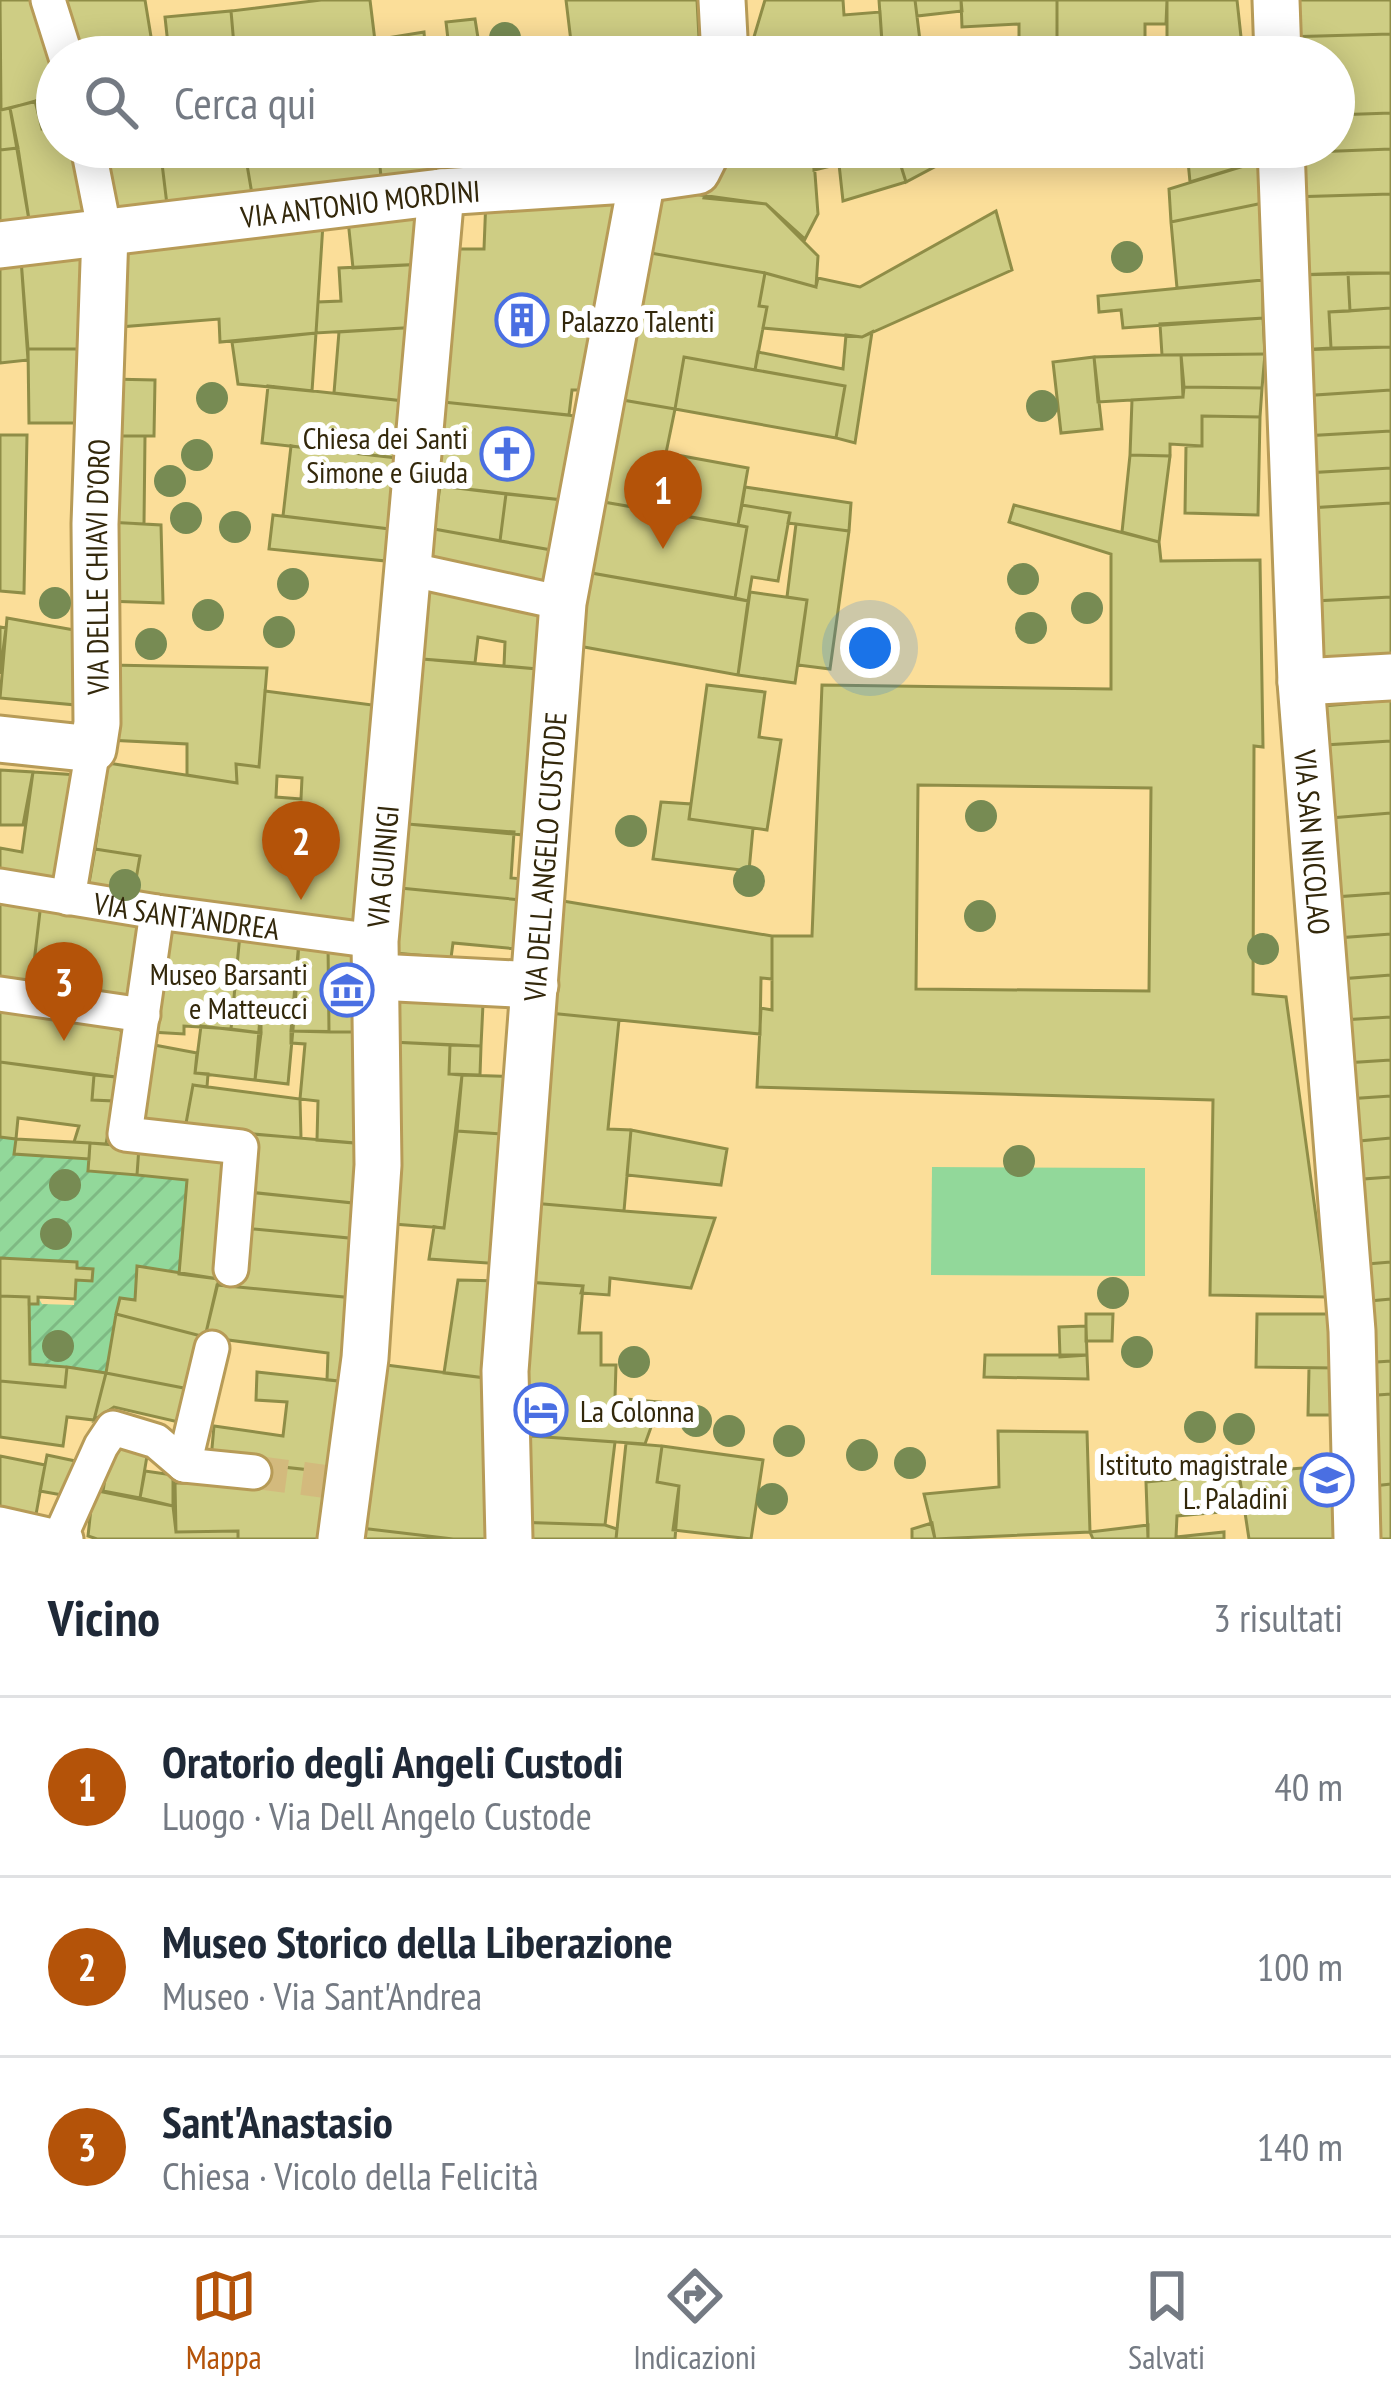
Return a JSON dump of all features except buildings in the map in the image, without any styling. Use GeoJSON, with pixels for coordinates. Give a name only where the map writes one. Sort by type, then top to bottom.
{"type":"FeatureCollection","features":[{"type":"Feature","properties":{"kind":"street"},"geometry":{"type":"LineString","coordinates":[[48,0],[59,36]]}},
{"type":"Feature","properties":{"kind":"street"},"geometry":{"type":"LineString","coordinates":[[722,0],[724,36]]}},
{"type":"Feature","properties":{"kind":"street"},"geometry":{"type":"LineString","coordinates":[[1276,0],[1277,36]]}},
{"type":"Feature","properties":{"kind":"street"},"geometry":{"type":"LineString","coordinates":[[92,168],[105,233]]}},
{"type":"Feature","properties":{"kind":"street","name":"VIA ANTONIO MORDINI"},"geometry":{"type":"LineString","coordinates":[[0,245],[442,192],[642,179],[698,168]]}},
{"type":"Feature","properties":{"kind":"street","name":"VIA SAN NICOLAO"},"geometry":{"type":"LineString","coordinates":[[1282,168],[1300,682],[1352,1331],[1357,1539]]}},
{"type":"Feature","properties":{"kind":"street","name":"VIA DELL ANGELO CUSTODE"},"geometry":{"type":"LineString","coordinates":[[509,1539],[505,1371],[563,603],[642,179]]}},
{"type":"Feature","properties":{"kind":"street","name":"VIA GUINIGI"},"geometry":{"type":"LineString","coordinates":[[340,1539],[342,1483],[365,1358],[378,1165],[376,959],[442,192]]}},
{"type":"Feature","properties":{"kind":"street","name":"VIA DELLE CHIAVI D'ORO"},"geometry":{"type":"LineString","coordinates":[[68,898],[97,723],[95,524],[105,233]]}},
{"type":"Feature","properties":{"kind":"street"},"geometry":{"type":"LineString","coordinates":[[408,569],[563,603]]}},
{"type":"Feature","properties":{"kind":"street"},"geometry":{"type":"LineString","coordinates":[[1300,682],[1391,677]]}},
{"type":"Feature","properties":{"kind":"street"},"geometry":{"type":"LineString","coordinates":[[0,739],[93,749]]}},
{"type":"Feature","properties":{"kind":"street","name":"VIA SANT'ANDREA"},"geometry":{"type":"LineString","coordinates":[[0,886],[157,912],[376,959]]}},
{"type":"Feature","properties":{"kind":"street"},"geometry":{"type":"LineString","coordinates":[[157,912],[125,1134],[241,1147],[231,1269]]}},
{"type":"Feature","properties":{"kind":"street"},"geometry":{"type":"LineString","coordinates":[[376,959],[535,985]]}},
{"type":"Feature","properties":{"kind":"street"},"geometry":{"type":"LineString","coordinates":[[0,994],[143,1015]]}},
{"type":"Feature","properties":{"kind":"street"},"geometry":{"type":"LineString","coordinates":[[184,1465],[212,1348]]}},
{"type":"Feature","properties":{"kind":"street"},"geometry":{"type":"LineString","coordinates":[[0,1524],[63,1538],[113,1428],[156,1441],[184,1465],[254,1472]]}},
{"type":"Feature","properties":{"kind":"green space"},"geometry":{"type":"Polygon","coordinates":[[[0,1137],[16,1139],[15,1154],[89,1159],[89,1171],[187,1180],[179,1274],[137,1266],[135,1300],[120,1299],[106,1373],[30,1364],[29,1304],[38,1304],[38,1297],[42,1304],[74,1305],[76,1280],[93,1269],[0,1258],[0,1137]]]}},
{"type":"Feature","properties":{"kind":"green space"},"geometry":{"type":"Polygon","coordinates":[[[932,1167],[1145,1168],[1145,1276],[931,1275],[932,1167]]]}},
{"type":"Feature","properties":{"kind":"tunnel"},"geometry":{"type":"LineString","coordinates":[[254,1472],[337,1483]]}},
{"type":"Feature","properties":{"kind":"place","name":"Palazzo Talenti"},"geometry":{"type":"Point","coordinates":[522,320]}},
{"type":"Feature","properties":{"kind":"place","name":"Chiesa dei Santi Simone e Giuda"},"geometry":{"type":"Point","coordinates":[507,454]}},
{"type":"Feature","properties":{"kind":"place","name":"Oratorio degli Angeli Custodi"},"geometry":{"type":"Point","coordinates":[663,549]}},
{"type":"Feature","properties":{"kind":"place","name":"Museo Storico della Liberazione"},"geometry":{"type":"Point","coordinates":[301,900]}},
{"type":"Feature","properties":{"kind":"place","name":"Museo Barsanti e Matteucci"},"geometry":{"type":"Point","coordinates":[347,990]}},
{"type":"Feature","properties":{"kind":"place","name":"Sant'Anastasio"},"geometry":{"type":"Point","coordinates":[64,1041]}},
{"type":"Feature","properties":{"kind":"place","name":"La Colonna"},"geometry":{"type":"Point","coordinates":[541,1410]}},
{"type":"Feature","properties":{"kind":"place","name":"Istituto magistrale L. Paladini"},"geometry":{"type":"Point","coordinates":[1327,1480]}}]}
